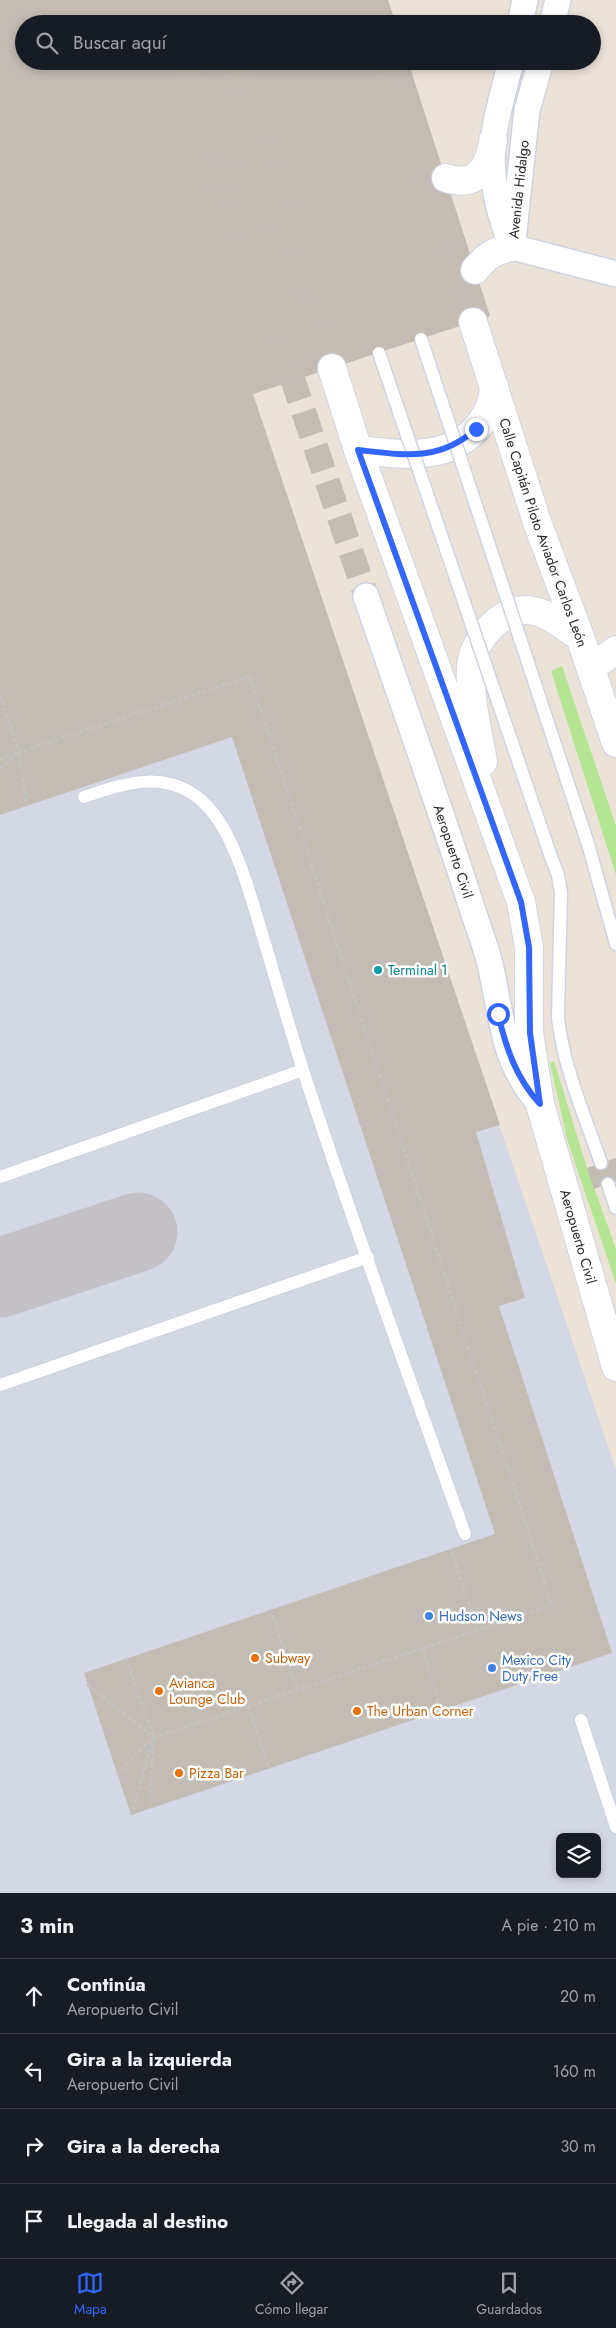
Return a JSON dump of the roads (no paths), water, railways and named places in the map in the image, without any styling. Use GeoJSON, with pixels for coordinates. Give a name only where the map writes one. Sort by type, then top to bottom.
{"type":"FeatureCollection","features":[{"type":"Feature","properties":{"kind":"street"},"geometry":{"type":"LineString","coordinates":[[522,15],[525,0]]}},
{"type":"Feature","properties":{"kind":"street"},"geometry":{"type":"LineString","coordinates":[[554,15],[558,0]]}},
{"type":"Feature","properties":{"kind":"street","name":"Avenida Hidalgo"},"geometry":{"type":"LineString","coordinates":[[509,70],[493,141],[492,169],[496,196],[512,247]]}},
{"type":"Feature","properties":{"kind":"street","name":"Avenida Hidalgo"},"geometry":{"type":"LineString","coordinates":[[512,247],[527,110],[538,70]]}},
{"type":"Feature","properties":{"kind":"street"},"geometry":{"type":"LineString","coordinates":[[501,102],[527,110]]}},
{"type":"Feature","properties":{"kind":"street"},"geometry":{"type":"LineString","coordinates":[[446,178],[460,180],[471,178],[481,173],[489,164],[493,141]]}},
{"type":"Feature","properties":{"kind":"street"},"geometry":{"type":"LineString","coordinates":[[475,270],[492,253],[512,247],[616,274]]}},
{"type":"Feature","properties":{"kind":"street","name":"Calle Capitán Piloto Aviador Carlos León"},"geometry":{"type":"LineString","coordinates":[[473,322],[537,522],[591,668],[616,743]]}},
{"type":"Feature","properties":{"kind":"street","name":"Aeropuerto Civil"},"geometry":{"type":"LineString","coordinates":[[332,368],[358,450],[521,902],[526,924],[530,972],[530,1033],[540,1104],[616,1367]]}},
{"type":"Feature","properties":{"kind":"street"},"geometry":{"type":"LineString","coordinates":[[358,450],[419,455],[449,448],[464,440],[486,416],[494,400],[494,386]]}},
{"type":"Feature","properties":{"kind":"street","name":"Aeropuerto Civil"},"geometry":{"type":"LineString","coordinates":[[366,596],[474,914],[490,968],[498,1014],[509,1053],[527,1090],[540,1104]]}},
{"type":"Feature","properties":{"kind":"street"},"geometry":{"type":"LineString","coordinates":[[493,823],[471,686],[471,664],[477,645],[490,628],[507,616],[525,610],[540,613],[554,620],[580,638]]}},
{"type":"Feature","properties":{"kind":"street"},"geometry":{"type":"LineString","coordinates":[[591,668],[616,650]]}},
{"type":"Feature","properties":{"kind":"lane"},"geometry":{"type":"LineString","coordinates":[[421,339],[588,844],[616,944]]}},
{"type":"Feature","properties":{"kind":"lane"},"geometry":{"type":"LineString","coordinates":[[379,353],[558,875],[561,893],[558,1017],[560,1035],[565,1058],[601,1163]]}},
{"type":"Feature","properties":{"kind":"lane"},"geometry":{"type":"LineString","coordinates":[[84,797],[124,784],[146,780],[175,785],[207,805],[219,822],[243,871],[303,1070],[465,1534]]}},
{"type":"Feature","properties":{"kind":"lane"},"geometry":{"type":"LineString","coordinates":[[0,1177],[303,1070]]}},
{"type":"Feature","properties":{"kind":"lane"},"geometry":{"type":"LineString","coordinates":[[608,1184],[616,1208]]}},
{"type":"Feature","properties":{"kind":"lane"},"geometry":{"type":"LineString","coordinates":[[0,1385],[368,1257]]}},
{"type":"Feature","properties":{"kind":"lane"},"geometry":{"type":"LineString","coordinates":[[581,1720],[616,1827]]}},
{"type":"Feature","properties":{"kind":"tunnel"},"geometry":{"type":"LineString","coordinates":[[165,0],[170,15]]}},
{"type":"Feature","properties":{"kind":"tunnel"},"geometry":{"type":"LineString","coordinates":[[215,0],[220,15]]}},
{"type":"Feature","properties":{"kind":"tunnel"},"geometry":{"type":"LineString","coordinates":[[367,0],[372,15]]}},
{"type":"Feature","properties":{"kind":"tunnel"},"geometry":{"type":"LineString","coordinates":[[188,70],[366,596]]}},
{"type":"Feature","properties":{"kind":"tunnel"},"geometry":{"type":"LineString","coordinates":[[237,70],[332,368]]}},
{"type":"Feature","properties":{"kind":"tunnel"},"geometry":{"type":"LineString","coordinates":[[390,70],[473,322]]}},
{"type":"Feature","properties":{"kind":"place","name":"Terminal 1"},"geometry":{"type":"Point","coordinates":[378,970]}},
{"type":"Feature","properties":{"kind":"place","name":"Hudson News"},"geometry":{"type":"Point","coordinates":[429,1616]}},
{"type":"Feature","properties":{"kind":"place","name":"Subway"},"geometry":{"type":"Point","coordinates":[255,1658]}},
{"type":"Feature","properties":{"kind":"place","name":"Mexico City Duty Free"},"geometry":{"type":"Point","coordinates":[492,1668]}},
{"type":"Feature","properties":{"kind":"place","name":"Avianca Lounge Club"},"geometry":{"type":"Point","coordinates":[159,1691]}},
{"type":"Feature","properties":{"kind":"place","name":"The Urban Corner"},"geometry":{"type":"Point","coordinates":[357,1711]}},
{"type":"Feature","properties":{"kind":"place","name":"Pizza Bar"},"geometry":{"type":"Point","coordinates":[179,1773]}}]}
